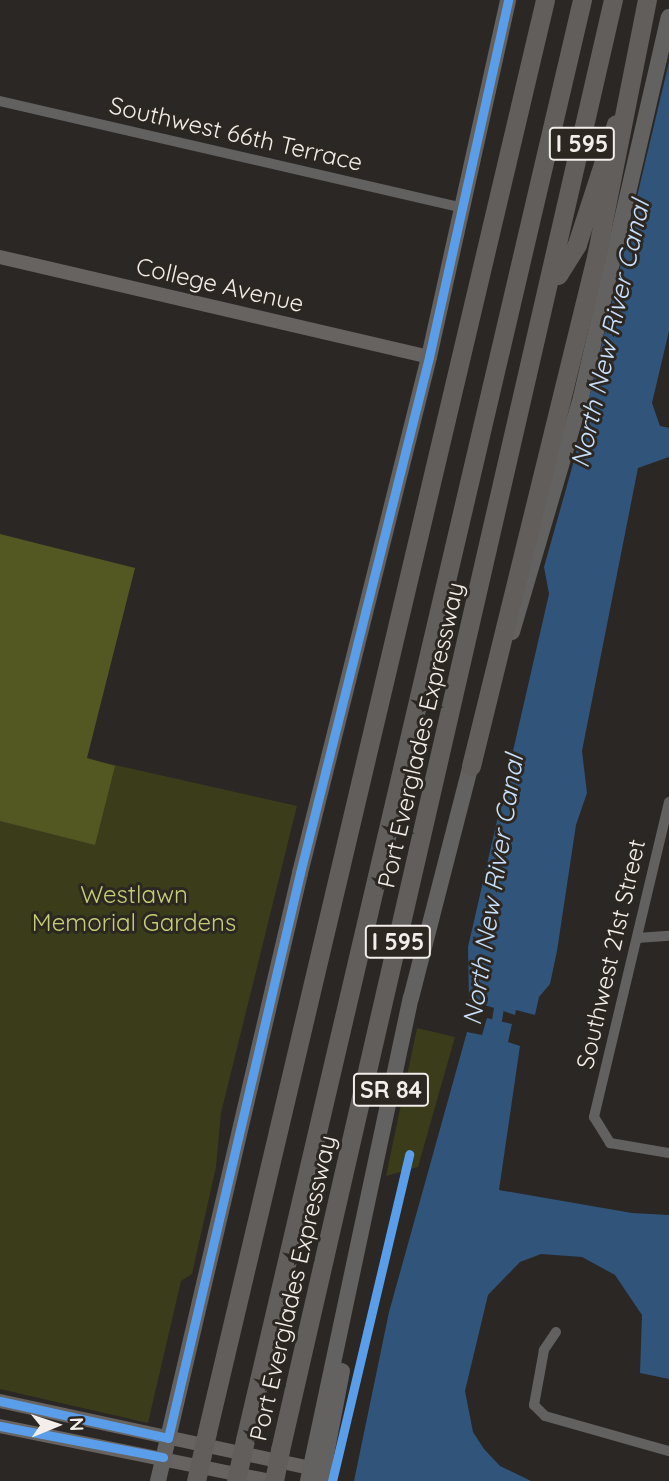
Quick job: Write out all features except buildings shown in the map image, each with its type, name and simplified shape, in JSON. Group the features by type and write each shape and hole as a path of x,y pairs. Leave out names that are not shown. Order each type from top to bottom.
{"highway":[{"name":"Port Everglades Expressway","path":"196,1481 545,0"},
{"path":"236,1481 582,0"},
{"name":"Port Everglades Expressway","path":"272,1481 550,288 613,0"},
{"path":"471,766 596,257 647,0"},
{"path":"550,288 577,244 656,0"}],"main road":[{"path":"158,1481 300,873 429,357 508,0"},
{"name":"SR 84","path":"309,1474 411,998 471,766 562,469 669,17"},
{"name":"College Avenue","path":"0,257 429,357"},
{"path":"321,1481 357,1289 371,1182"},
{"path":"0,1401 167,1438 309,1474"},
{"path":"0,1426 272,1481"}],"street":[{"name":"Southwest 66th Terrace","path":"0,101 463,208"},
{"name":"Southwest 21st Street","path":"669,802 594,1117 610,1143 669,1153"},
{"path":"637,938 669,936"},
{"path":"556,1332 544,1350 534,1405 545,1416 669,1451"}],"green space":[{"path":"0,534 135,568 87,758 115,766 95,845 0,821"},
{"name":"Westlawn Memorial Gardens","path":"0,739 297,806 221,1113 216,1167 192,1274 181,1281 148,1423 0,1389"},
{"path":"417,1028 455,1037 418,1167 386,1176"}],"water":[{"path":"669,62 669,331 652,403 660,426 669,428 669,457 638,468 582,751 587,793 576,825 550,984 539,997 535,1015 516,1010 515,1015 469,1000 468,947 549,594 544,567 575,457"},
{"path":"487,1018 512,1024 508,1042 520,1046 499,1190 632,1213 669,1215 669,1379 640,1373 642,1315 615,1275 582,1257 541,1254 520,1262 488,1295 465,1391 473,1432 484,1449 500,1466 531,1481 354,1481 389,1312 467,1032 482,1035"}],"waterway":[{"name":"North New River Canal","path":"495,1033 501,997"}],"cycle path":[{"path":"0,1401 168,1438 300,873 429,357 508,0"},
{"path":"332,1481 409,1154"},
{"path":"0,1426 163,1457"}]}
